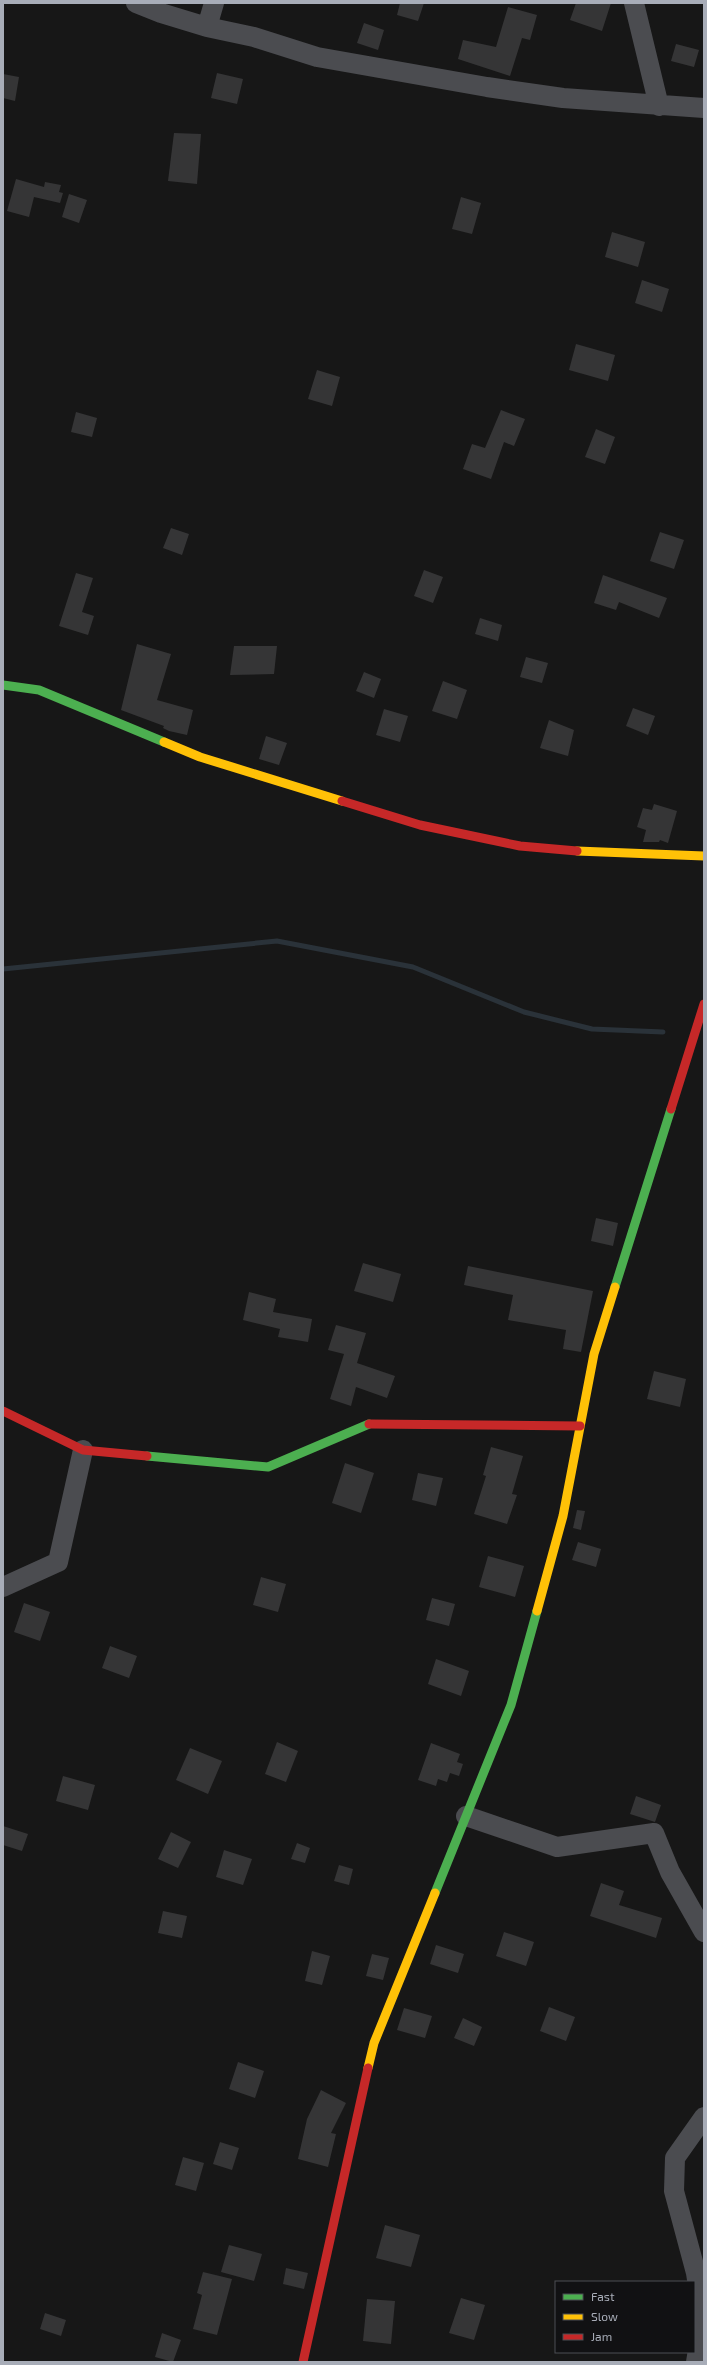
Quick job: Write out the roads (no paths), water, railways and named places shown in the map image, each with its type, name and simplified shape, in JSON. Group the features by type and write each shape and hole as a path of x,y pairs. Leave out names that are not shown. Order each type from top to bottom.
{"street":[{"path":"136,3 161,14 207,27 254,37 317,57 425,77 563,98 704,108"},
{"path":"207,27 214,3"},
{"path":"634,3 659,106"},
{"path":"3,685 39,690 200,757 420,825 520,846 616,854 704,856"},
{"path":"303,2362 374,2043 511,1705 563,1516 594,1354 704,1004"},
{"path":"3,1411 82,1450 268,1467 369,1424 580,1426"},
{"path":"3,1586 58,1562 82,1450"},
{"path":"466,1816 557,1847 654,1832 670,1872 704,1932"},
{"path":"696,2362 703,2319 696,2273 674,2191 675,2158 704,2117"}],"waterway":[{"path":"3,969 277,941 413,967 524,1012 592,1029 663,1032"}]}
